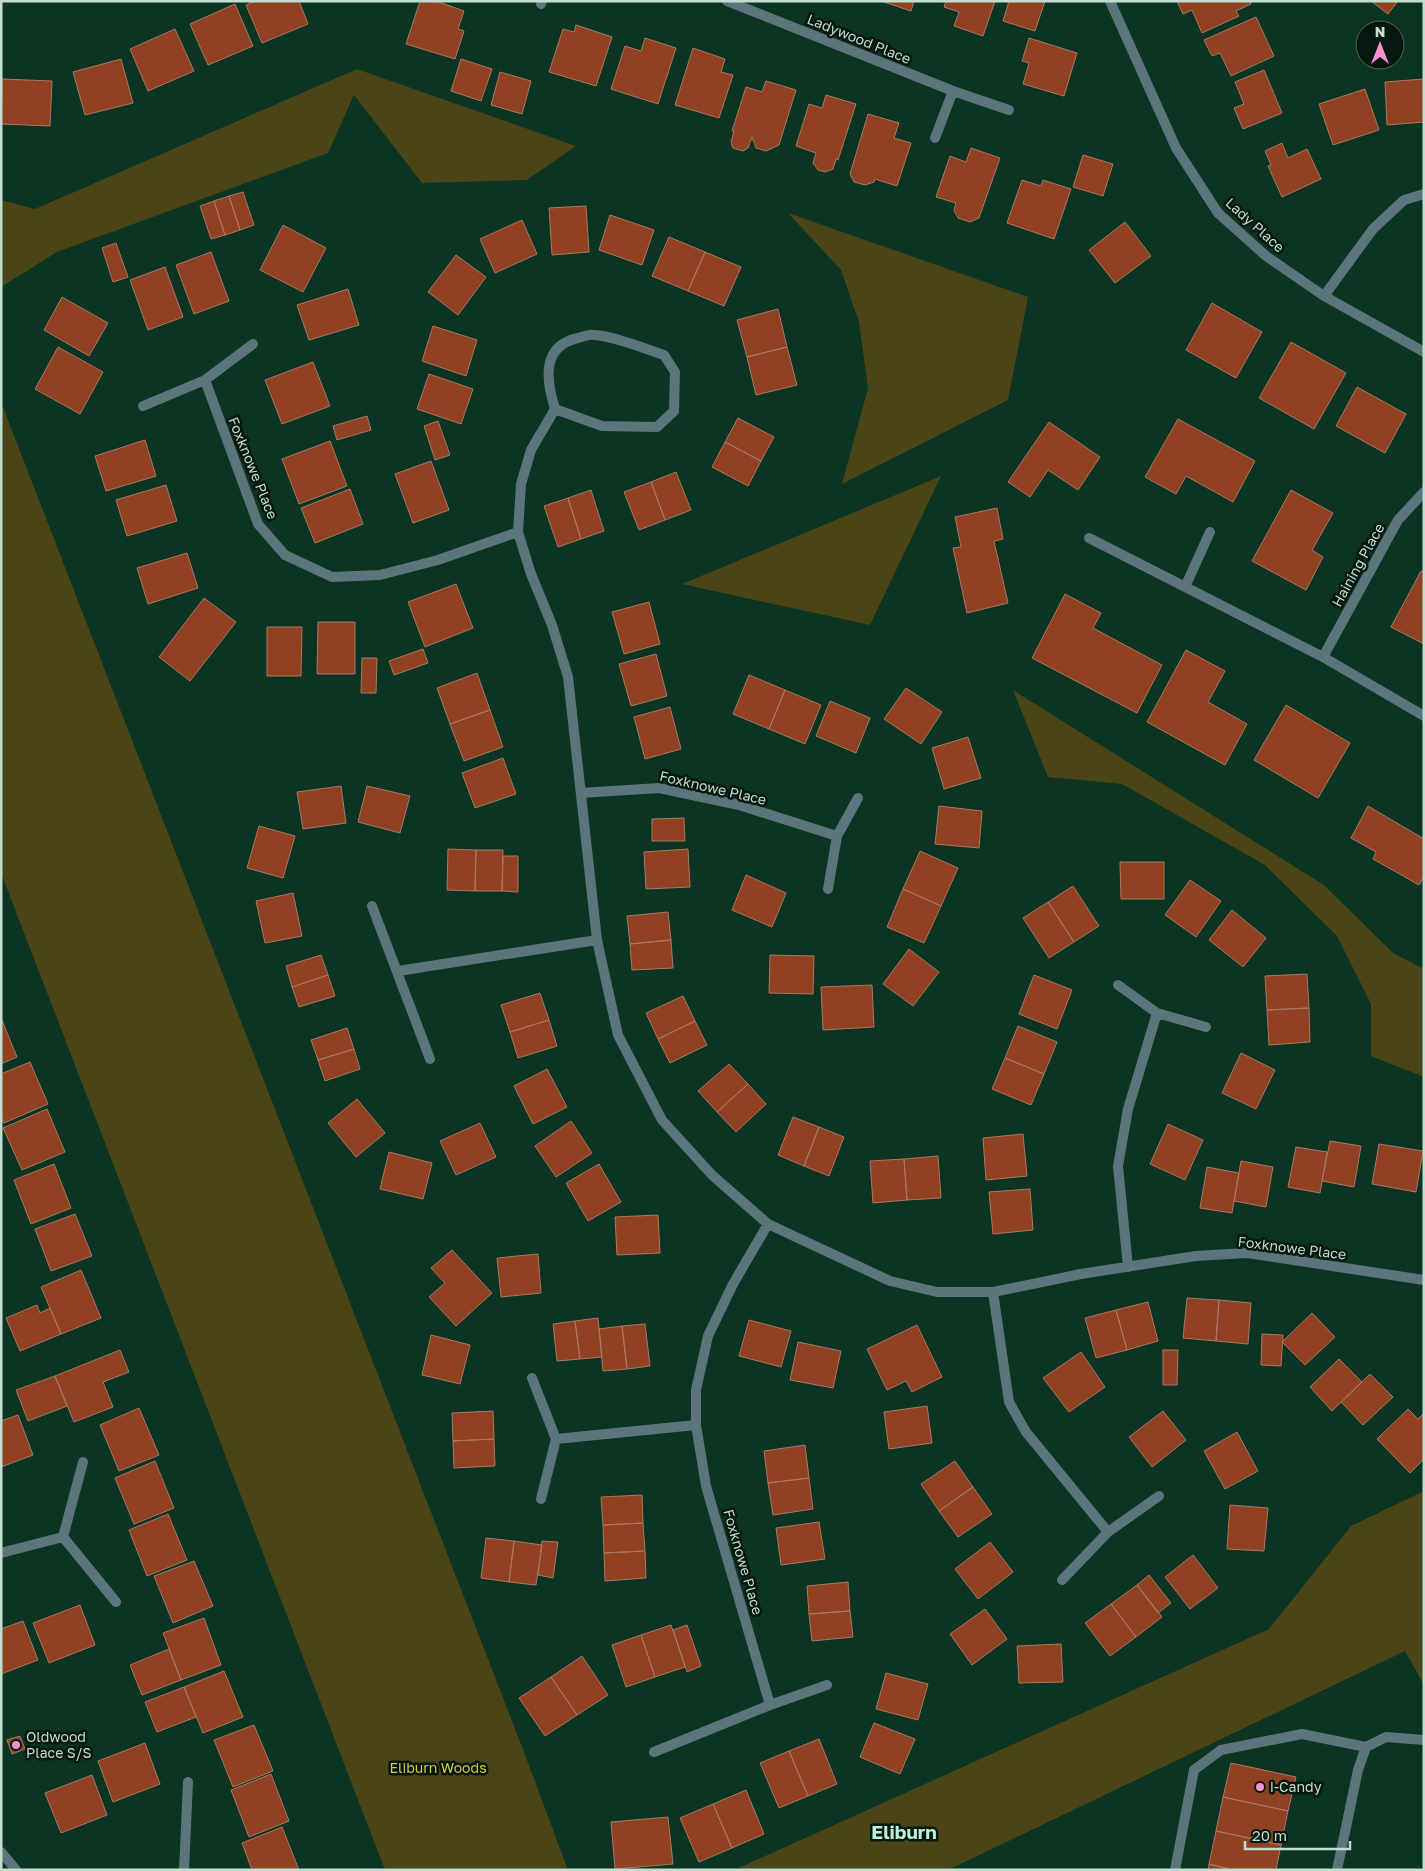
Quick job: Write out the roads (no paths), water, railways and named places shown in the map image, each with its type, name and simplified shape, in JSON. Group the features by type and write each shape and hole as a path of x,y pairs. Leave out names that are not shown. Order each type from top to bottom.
{"street":[{"name":"Ladywood Place","path":"727,1 953,91 1009,110"},
{"name":"Lady Place","path":"1110,1 1176,148 1218,213 1266,256 1324,296 1424,352"},
{"path":"935,138 953,91"},
{"path":"1324,296 1373,229 1404,200 1424,194"},
{"path":"593,334 628,343 664,355 675,372 674,412 657,427 602,426 555,409 548,389 549,364 555,349 568,340 593,334"},
{"path":"144,406 204,380 253,344"},
{"name":"Foxknowe Place","path":"204,380 258,524 285,556 332,577 380,576 438,560 518,532"},
{"name":"Foxknowe Place","path":"555,409 531,450 523,476 518,532 568,677 597,940 618,1034 662,1120 712,1175 768,1224 890,1281 937,1292 992,1292 1196,1256 1247,1253 1424,1280"},
{"name":"Haining Place","path":"1323,657 1398,520 1424,492"},
{"path":"1185,587 1210,532"},
{"path":"1089,538 1323,657 1424,716"},
{"name":"Foxknowe Place","path":"581,793 659,788 739,805 837,836"},
{"path":"828,889 837,836 858,798"},
{"path":"372,906 430,1059"},
{"path":"398,971 597,940"},
{"path":"1118,985 1157,1013 1206,1028"},
{"path":"1128,1267 1118,1166 1128,1109 1157,1013"},
{"name":"Foxknowe Place","path":"768,1224 733,1284 708,1336 696,1390 696,1425 706,1486 770,1705"},
{"path":"992,1292 1009,1402 1026,1432 1108,1532"},
{"path":"532,1378 556,1440 541,1499"},
{"path":"556,1440 696,1425"},
{"path":"62,1537 83,1462"},
{"path":"1062,1580 1108,1532 1159,1496"},
{"path":"1,1553 62,1537"},
{"path":"62,1537 116,1602"},
{"path":"654,1752 770,1705 827,1685"},
{"path":"1175,1870 1194,1770 1221,1750 1302,1734 1366,1747 1386,1737 1424,1740"},
{"path":"1338,1870 1358,1770 1366,1747"},
{"path":"184,1870 188,1782"},
{"path":"1,1852 16,1870"}],"place":[{"name":"Oldwood Place S/S","path":"16,1745"},
{"name":"i-Candy","path":"1260,1787"}],"district":[{"name":"Eliburn","path":"904,1832"}],"park label":[{"name":"Eliburn Woods","path":"438,1768"}]}
